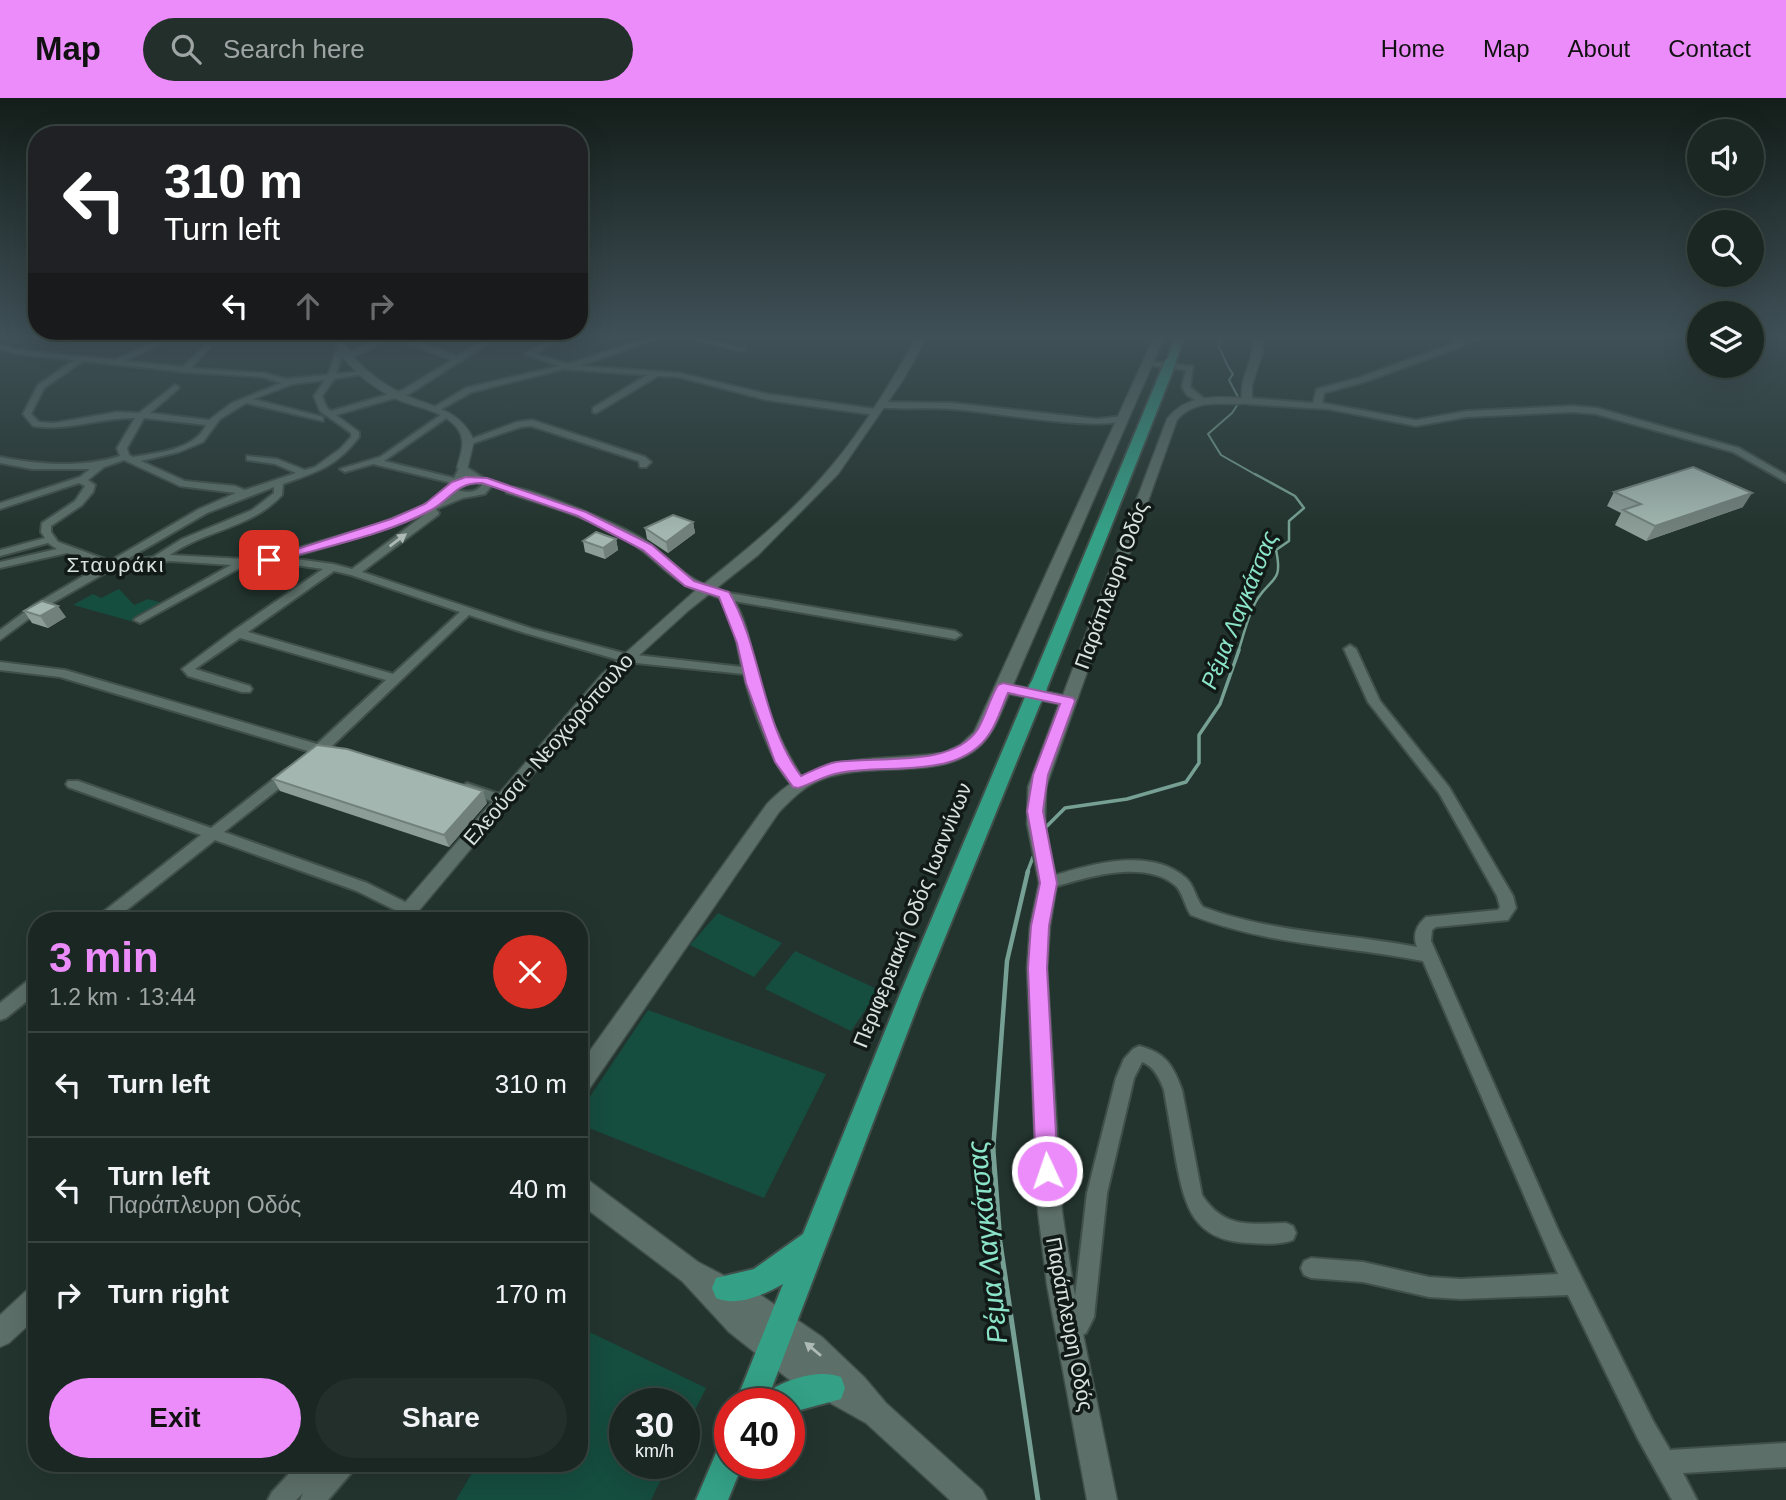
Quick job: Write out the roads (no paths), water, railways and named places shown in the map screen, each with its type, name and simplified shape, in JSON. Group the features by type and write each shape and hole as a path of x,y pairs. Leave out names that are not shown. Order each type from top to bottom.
{"highway":[{"name":"Περιφερειακή Οδός Ιωαννίνων","path":"756,1388 812,1243 1155,400"},
{"path":"726,1288 749,1286 769,1278 812,1243"},
{"path":"805,1391 830,1388"},
{"path":"712,1500 721,1479"}],"street":[{"path":"33,400 27,414 34,423 52,426 105,416 141,416 211,423 244,400"},
{"path":"159,400 141,416 121,448 128,458 183,484 216,486 244,493"},
{"path":"0,636 38,607 203,511 244,493 307,474 338,455 356,435 351,428 327,416 247,400"},
{"path":"319,400 327,416"},
{"path":"304,426 379,400"},
{"path":"411,400 440,412 463,430 468,442 456,490"},
{"path":"345,469 375,462 457,400"},
{"path":"596,410 612,400"},
{"path":"798,400 877,409 952,406 1097,422 1122,419"},
{"name":"Ελεούσα - Νεοχωρόπουλο","path":"407,912 595,690 626,658 753,552 827,478 846,456 882,400"},
{"path":"588,1072 773,808 798,783 835,768 926,761 956,754 970,747 984,731 1130,400"},
{"path":"1317,400 1317,405"},
{"name":"Παράπλευρη Οδός","path":"1101,1499 1085,1402 1068,1331 1050,1210 1037,968 1040,926 1048,883 1036,824 1036,798 1040,775 1172,419 1182,408 1203,401 1248,401"},
{"path":"1248,401 1317,405 1416,423 1467,414 1572,409 1597,411 1732,449 1786,480"},
{"path":"0,460 32,466 99,466 198,441 209,432 211,423"},
{"path":"468,442 516,425 532,423 645,460 643,465"},
{"path":"250,458 277,462 307,474"},
{"path":"375,462 451,480 456,490"},
{"path":"0,506 80,480 99,466"},
{"path":"463,468 482,484"},
{"path":"49,540 46,525 74,506 89,491 90,485 80,480"},
{"path":"156,560 193,539 267,506 279,494 278,483"},
{"path":"456,490 482,484"},
{"path":"269,560 378,528 429,506 456,490 482,484 568,509 622,532 665,560 689,584 725,596 955,635"},
{"path":"354,573 434,513 429,506"},
{"path":"0,553 49,540 109,566 130,566 156,560 298,561 354,573 567,643 626,658 749,671"},
{"path":"0,565 69,549"},
{"path":"141,620 243,562"},
{"path":"246,689 192,673 188,669 333,567"},
{"path":"725,596 744,643 749,671 783,762 798,783"},
{"path":"114,912 310,758 467,611"},
{"path":"237,633 397,678"},
{"path":"1350,649 1374,702 1444,790 1507,901 1507,911 1499,917 1440,919 1429,922 1423,932 1428,955 1573,1284 1685,1500"},
{"path":"0,666 61,673 310,758 343,753"},
{"path":"1003,688 1068,701"},
{"path":"74,784 362,887 400,912"},
{"path":"459,786 503,800"},
{"path":"1048,883 1098,869 1125,867 1154,870 1182,883 1197,911 1247,929 1389,947 1428,955"},
{"path":"0,1013 28,990"},
{"path":"1068,1331 1078,1325 1083,1317 1097,1192 1125,1078 1130,1064 1139,1054 1152,1057 1170,1081 1193,1198 1199,1211 1209,1222 1230,1232 1286,1233"},
{"path":"588,1195 689,1271 722,1309 835,1368 876,1413 972,1500"},
{"path":"1311,1268 1363,1272 1429,1287 1461,1289 1573,1284"},
{"path":"689,1271 726,1288 830,1388 876,1413"},
{"path":"0,1334 28,1307"},
{"path":"1665,1462 1786,1455"},
{"path":"280,1500 306,1472"},
{"path":"312,1500 337,1472"}],"waterway":[{"name":"Ρέμα Λαγκάτσας","path":"1238,404 1232,413 1208,434 1221,455 1258,476"},
{"name":"Ρέμα Λαγκάτσας","path":"1238,652 1255,604 1277,574 1276,550 1289,541 1289,521 1304,508 1295,496 1255,474"},
{"name":"Ρέμα Λαγκάτσας","path":"1046,827 1065,808 1127,799 1186,782 1199,763 1199,735 1220,704 1239,650"},
{"name":"Ρέμα Λαγκάτσας","path":"1027,873 1033,857"},
{"name":"Ρέμα Λαγκάτσας","path":"993,1150 1007,961 1028,871"},
{"name":"Ρέμα Λαγκάτσας","path":"993,1150 1000,1242 1038,1500"}],"district":[{"name":"Σταυράκι","path":"116,564"}]}
